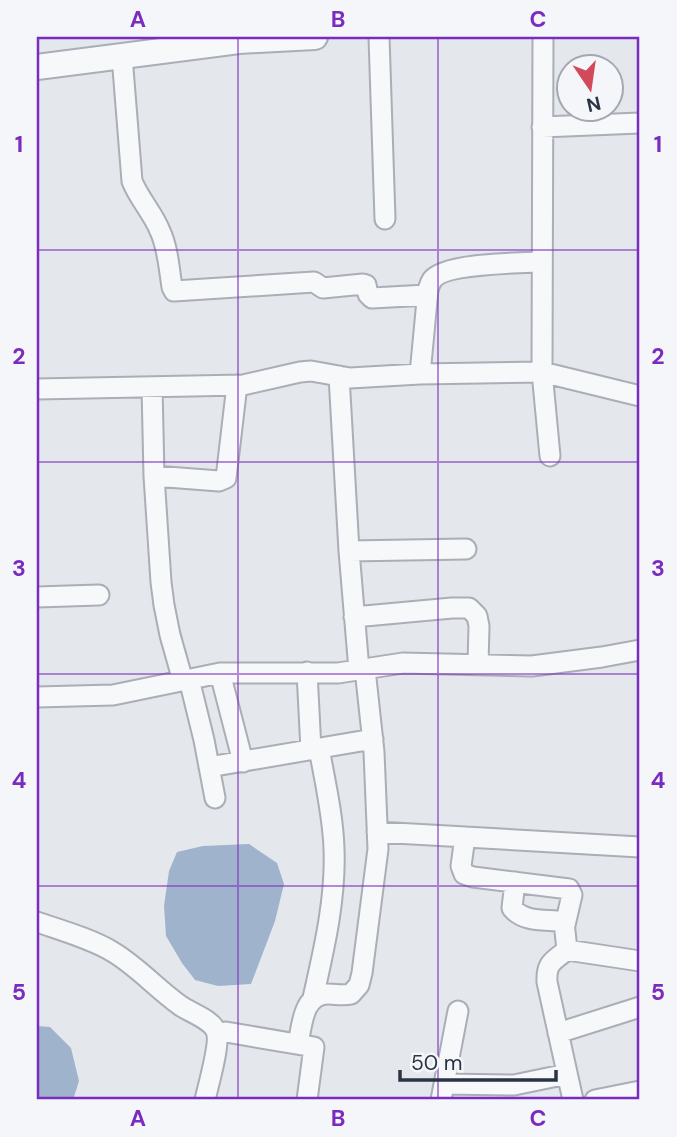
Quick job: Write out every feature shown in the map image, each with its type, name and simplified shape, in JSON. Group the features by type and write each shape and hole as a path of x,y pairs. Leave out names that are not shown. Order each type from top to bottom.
{"street":[{"path":"37,67 219,40 315,37"},
{"path":"379,37 385,219"},
{"path":"542,37 541,372 550,456"},
{"path":"122,56 132,181 162,233 174,291 314,282 323,288 365,284 372,298 428,295"},
{"path":"542,127 640,123"},
{"path":"420,374 432,279 460,267 542,262"},
{"path":"37,389 237,385 311,371 350,378 541,372 640,396"},
{"path":"313,998 325,994 351,994 359,985 377,868 373,739 354,617 339,376"},
{"path":"154,476 219,481 226,478 237,385"},
{"path":"152,387 154,476 164,605 209,767 215,798"},
{"path":"349,551 466,549"},
{"path":"37,597 99,595"},
{"path":"354,617 470,608 477,616 479,626 478,664"},
{"path":"37,697 113,695 220,673 338,673 403,663 532,666 640,650"},
{"path":"220,673 243,762"},
{"path":"298,1044 306,1007 313,998 328,925 334,873 332,823 315,749 307,673"},
{"path":"209,767 373,739"},
{"path":"377,832 640,847"},
{"path":"465,837 461,866 464,874 569,889 572,895 565,925 567,950"},
{"path":"515,881 512,908 517,914 561,921 565,925"},
{"path":"37,922 110,950 132,964 182,1007 210,1023 217,1034 217,1044 205,1100"},
{"path":"573,1100 547,982 551,962 567,950 640,961"},
{"path":"558,1033 640,1007"},
{"path":"458,1011 442,1092 514,1085 567,1074"},
{"path":"217,1034 226,1032 312,1046 315,1049 307,1100"},
{"path":"595,1100 640,1091"}],"water":[{"path":"249,844 277,863 284,884 275,921 251,984 218,986 195,980 166,936 164,906 169,871 177,852 203,846"},
{"path":"37,1026 50,1027 71,1048 79,1081 73,1100 37,1100"}]}
